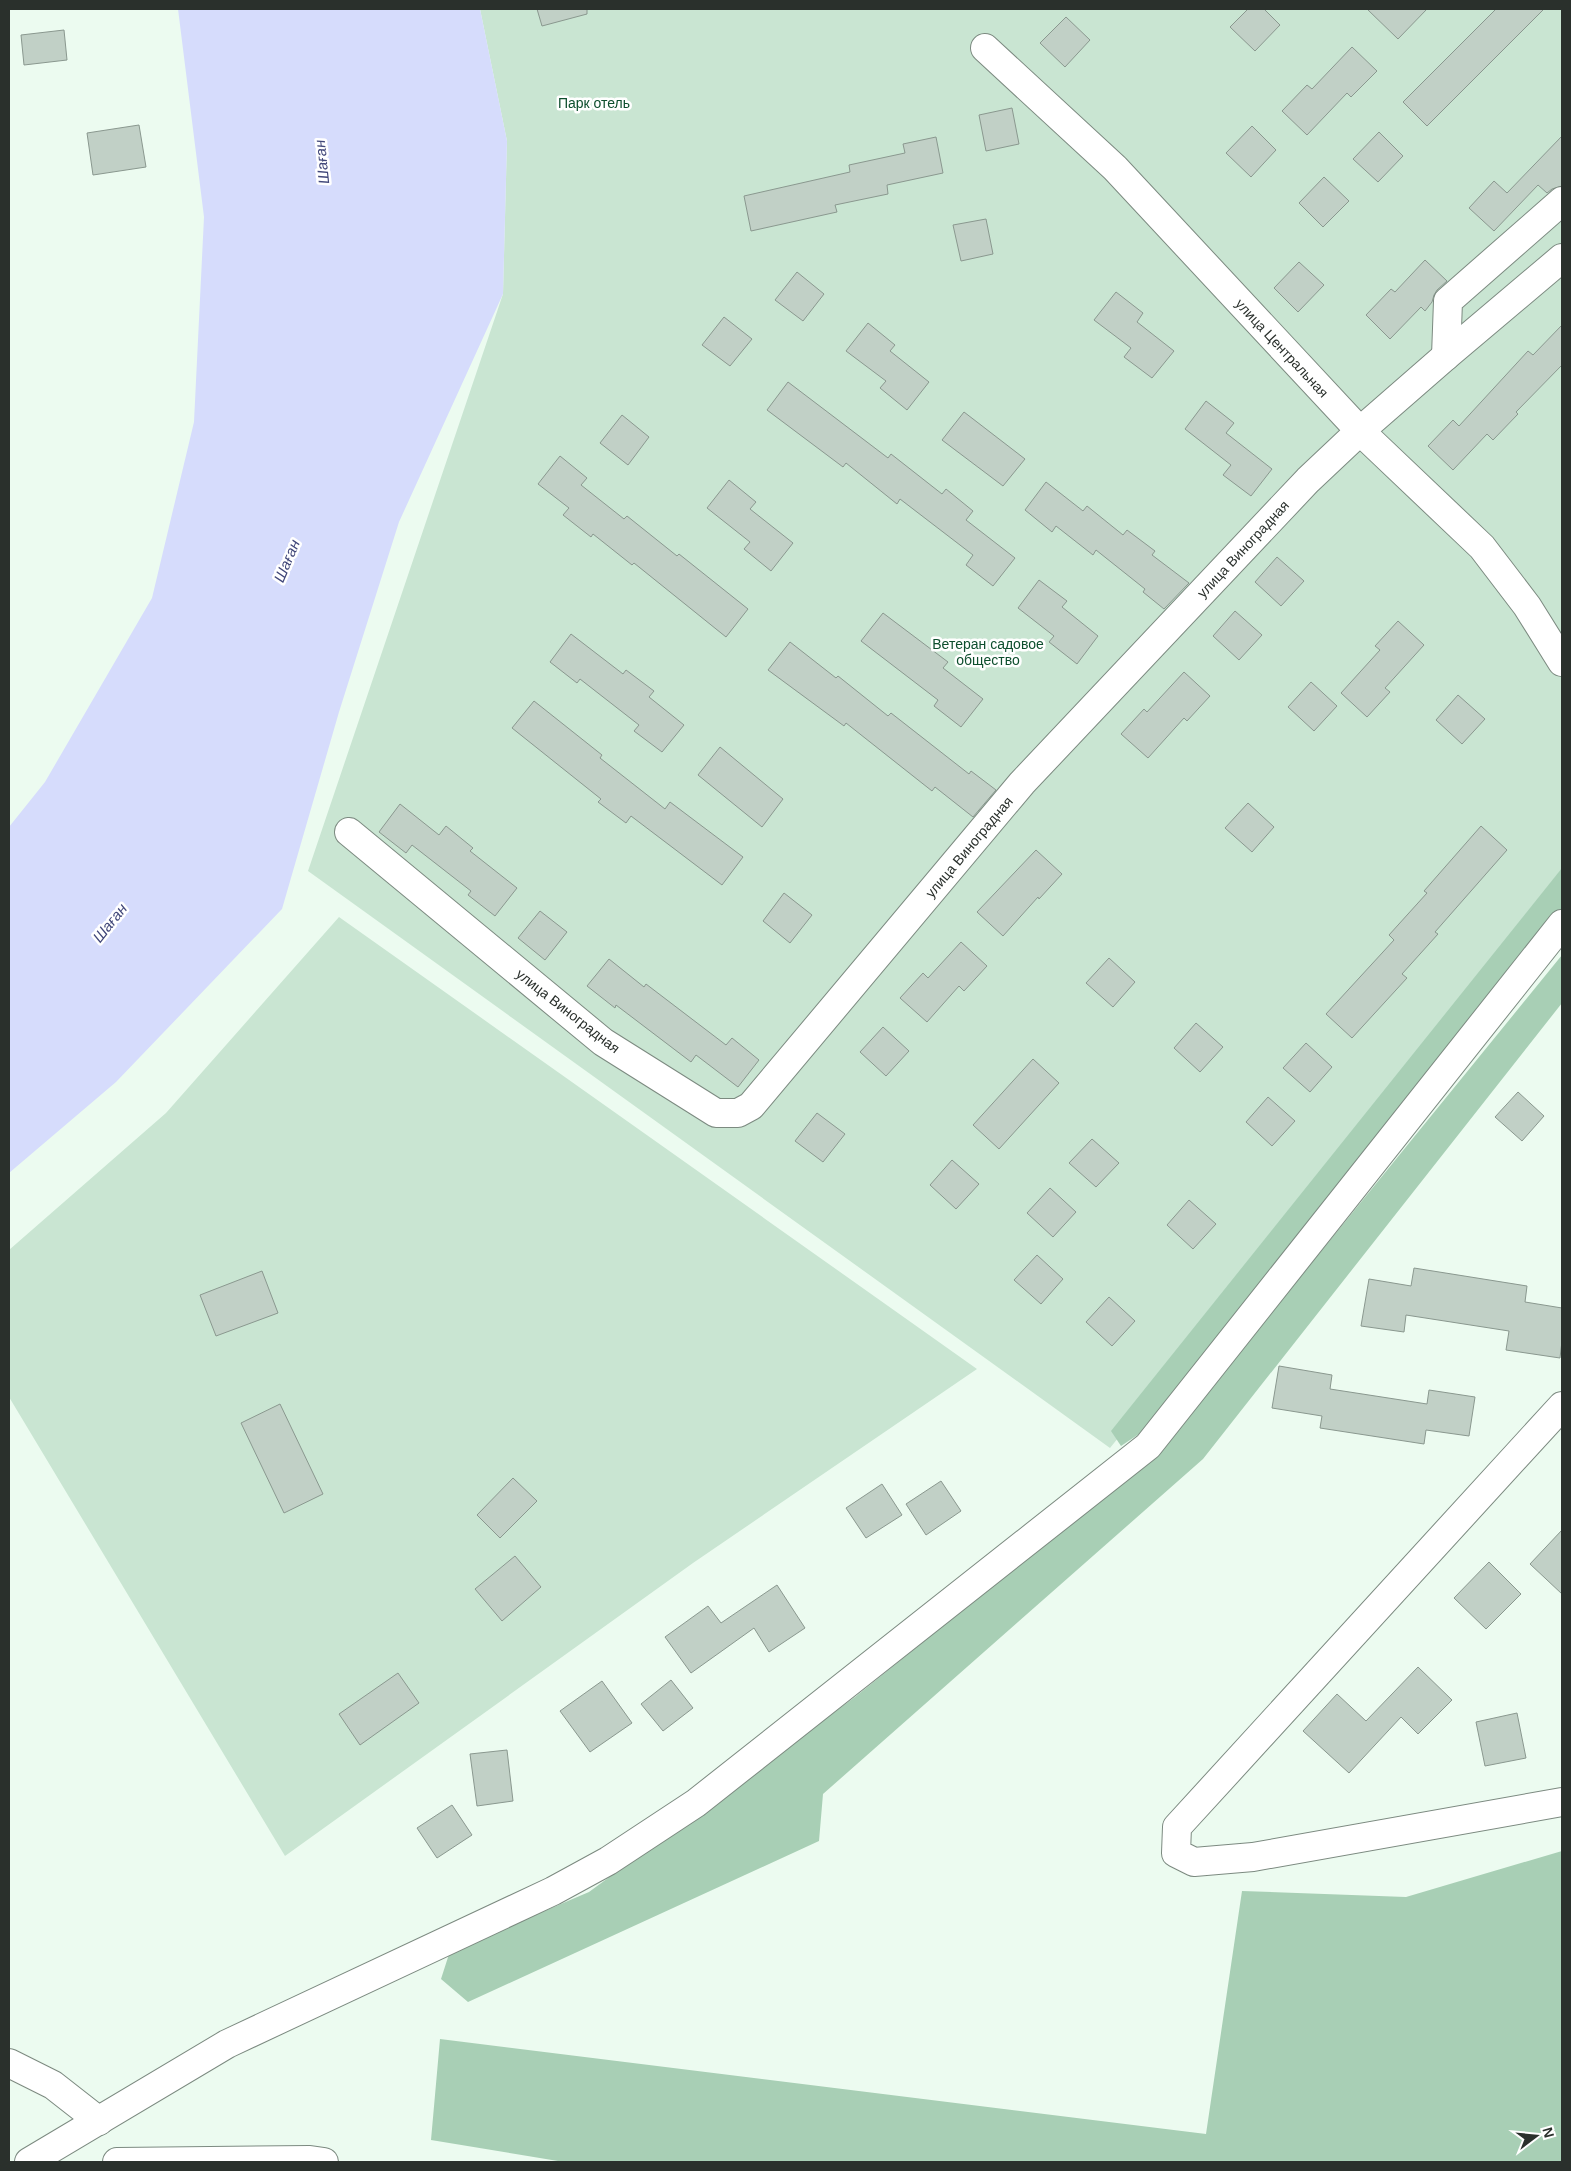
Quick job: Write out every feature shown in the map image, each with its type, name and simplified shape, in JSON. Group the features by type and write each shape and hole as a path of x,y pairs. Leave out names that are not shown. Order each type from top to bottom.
{"street":[{"name":"улица Центральная","path":"985,48 1115,168 1360,431 1482,547 1527,606 1562,662"},
{"path":"1446,356 1448,301 1562,200"},
{"name":"улица Виноградная","path":"350,832 602,1042 716,1114 738,1113 751,1106 1022,783 1308,480 1360,431 1562,258"},
{"path":"29,2162 227,2044 553,1891 608,1861 696,1803 1148,1446 1562,924"},
{"path":"1562,1406 1177,1827 1176,1853 1194,1862 1253,1857 1562,1802"},
{"path":"9,2063 53,2085 99,2121"},
{"path":"117,2162 310,2160 324,2162"}],"green space":[{"name":"Ветеран садовое общество","path":"480,9 1562,9 1562,889 1110,1448 308,871 503,294 507,141"},
{"path":"1562,868 1562,909 1142,1432 1121,1446 1111,1431"},
{"path":"339,917 977,1369 693,1563 285,1856 9,1397 9,1250 166,1113"},
{"path":"1562,955 1562,1003 1203,1459 823,1794 819,1841 468,2002 441,1979 450,1951 589,1892 855,1697 1157,1453"},
{"path":"1562,1851 1562,2162 564,2162 431,2140 440,2039 1206,2134 1242,1891 1406,1897"}],"water":[{"name":"Шаған","path":"178,9 480,9 507,141 503,294 399,522 339,712 282,909 116,1082 9,1173 9,827 45,782 152,598 194,422 204,217"}],"building":[{"path":"537,9 587,9 587,14 542,26"},
{"path":"1248,9 1264,9 1280,25 1255,51 1230,27"},
{"path":"1367,9 1427,9 1398,39"},
{"path":"1496,9 1544,9 1427,126 1403,102"},
{"path":"1066,17 1090,40 1065,67 1040,43"},
{"path":"64,30 67,60 24,65 21,35"},
{"path":"1352,47 1377,71 1351,97 1347,93 1307,135 1282,111 1307,85 1312,89"},
{"path":"1012,108 1019,144 986,151 979,115"},
{"path":"139,125 146,167 93,175 87,133"},
{"path":"1252,126 1276,150 1251,177 1226,153"},
{"path":"1379,132 1403,156 1378,182 1353,159"},
{"path":"1562,136 1562,186 1552,189 1547,193 1538,185 1494,231 1469,208 1494,181 1507,193"},
{"path":"936,137 943,173 887,185 888,194 835,205 837,212 751,231 744,196 850,172 849,165 905,153 903,144"},
{"path":"1324,177 1349,201 1323,227 1299,203"},
{"path":"986,219 993,254 961,261 953,225"},
{"path":"1425,260 1447,281 1437,290 1432,302 1425,311 1421,307 1390,339 1366,315 1391,289 1395,292"},
{"path":"1299,262 1324,285 1298,312 1274,288"},
{"path":"797,272 824,294 803,321 775,300"},
{"path":"1116,292 1143,313 1137,322 1174,351 1152,378 1124,357 1131,348 1094,320"},
{"path":"724,317 752,339 730,366 702,345"},
{"path":"868,323 895,345 890,351 929,382 907,410 880,388 886,381 846,351"},
{"path":"1562,325 1562,365 1516,412 1518,414 1493,440 1487,434 1453,470 1428,446 1453,420 1459,426 1528,351 1533,355"},
{"path":"788,382 888,458 891,454 942,494 946,489 973,511 966,520 1015,558 993,586 966,565 973,555 900,499 897,504 846,463 843,467 767,410"},
{"path":"1206,401 1234,423 1226,433 1272,469 1251,496 1223,475 1231,465 1185,429"},
{"path":"964,412 1025,459 1003,486 942,440"},
{"path":"622,415 649,437 628,465 600,443"},
{"path":"560,456 587,478 581,485 624,519 627,516 677,556 679,554 748,609 726,637 634,563 632,565 593,534 591,537 563,515 569,508 538,484"},
{"path":"729,480 756,502 750,509 793,543 771,571 744,549 750,542 707,508"},
{"path":"1046,482 1083,511 1087,506 1123,535 1127,530 1155,551 1152,555 1189,583 1164,609 1143,592 1145,589 1096,550 1093,555 1056,526 1052,532 1025,510"},
{"path":"1277,557 1304,581 1281,606 1255,582"},
{"path":"1039,580 1067,601 1062,607 1098,636 1077,664 1049,642 1054,636 1018,608"},
{"path":"1235,611 1262,635 1239,660 1213,636"},
{"path":"883,613 948,662 943,668 983,699 961,727 934,706 938,700 861,641"},
{"path":"1398,621 1424,645 1385,688 1390,692 1367,717 1341,693 1380,650 1375,646"},
{"path":"571,634 623,674 626,670 654,691 649,697 684,725 662,752 634,731 639,725 580,679 577,683 550,662"},
{"path":"790,642 836,678 838,676 888,716 891,713 969,774 971,771 996,790 973,817 935,787 932,791 846,723 844,726 768,670"},
{"path":"1184,672 1210,696 1187,721 1184,718 1148,758 1121,734 1144,709 1147,712"},
{"path":"1311,682 1337,706 1314,731 1288,707"},
{"path":"1458,695 1485,719 1462,744 1436,720"},
{"path":"534,701 602,755 600,758 665,809 670,802 743,857 722,885 631,816 626,823 598,802 601,799 512,728"},
{"path":"720,747 783,799 762,827 698,775"},
{"path":"1248,803 1274,827 1252,852 1225,828"},
{"path":"400,804 439,835 446,826 473,848 470,851 517,888 495,916 468,895 471,891 412,845 406,853 379,832"},
{"path":"1481,826 1507,850 1435,932 1438,934 1402,974 1407,978 1352,1038 1326,1014 1394,940 1389,935 1427,893 1424,891"},
{"path":"1036,850 1062,874 1039,899 1038,897 1003,936 977,912"},
{"path":"784,893 812,915 790,943 763,921"},
{"path":"540,911 567,932 545,960 518,938"},
{"path":"961,942 987,966 964,991 959,986 927,1022 900,998 923,973 928,978"},
{"path":"1109,958 1135,982 1113,1007 1086,983"},
{"path":"609,959 644,987 646,984 726,1045 732,1038 759,1060 738,1087 696,1055 691,1062 616,1005 615,1008 587,986"},
{"path":"1196,1023 1223,1047 1200,1072 1174,1048"},
{"path":"883,1027 909,1051 886,1076 860,1052"},
{"path":"1306,1043 1332,1067 1310,1092 1283,1068"},
{"path":"1033,1059 1059,1083 999,1149 973,1125"},
{"path":"1518,1092 1544,1116 1522,1141 1495,1117"},
{"path":"1268,1097 1295,1121 1272,1146 1246,1122"},
{"path":"817,1113 845,1134 823,1162 795,1141"},
{"path":"1092,1139 1119,1163 1096,1187 1069,1163"},
{"path":"952,1160 979,1184 956,1209 930,1185"},
{"path":"1050,1188 1076,1212 1053,1237 1027,1213"},
{"path":"1189,1200 1216,1224 1193,1249 1167,1225"},
{"path":"1037,1255 1063,1279 1041,1304 1014,1280"},
{"path":"1414,1268 1527,1286 1525,1302 1562,1308 1560,1358 1506,1350 1509,1331 1406,1315 1404,1332 1361,1326 1369,1279 1411,1286"},
{"path":"262,1271 278,1313 216,1336 200,1295"},
{"path":"1109,1297 1135,1321 1112,1346 1086,1322"},
{"path":"1279,1366 1332,1375 1330,1389 1427,1404 1429,1390 1475,1397 1469,1436 1426,1430 1424,1444 1320,1428 1322,1416 1272,1408"},
{"path":"280,1404 323,1494 284,1513 241,1423"},
{"path":"513,1478 537,1501 500,1538 477,1515"},
{"path":"941,1481 961,1511 926,1535 906,1504"},
{"path":"882,1484 902,1515 866,1538 846,1508"},
{"path":"1562,1530 1562,1594 1530,1564"},
{"path":"515,1556 541,1587 502,1621 475,1589"},
{"path":"1489,1562 1521,1594 1486,1629 1454,1598"},
{"path":"777,1585 805,1628 769,1652 754,1628 691,1673 665,1637 708,1606 721,1623"},
{"path":"1418,1667 1452,1700 1418,1734 1401,1717 1349,1773 1303,1731 1337,1694 1366,1721"},
{"path":"398,1673 419,1703 360,1745 339,1714"},
{"path":"671,1680 693,1708 663,1731 641,1704"},
{"path":"602,1681 632,1723 590,1752 560,1711"},
{"path":"1517,1713 1526,1758 1485,1766 1476,1722"},
{"path":"507,1750 513,1801 477,1806 470,1754"},
{"path":"452,1805 472,1835 437,1858 417,1828"}],"park label":[{"name":"Парк отель","path":"594,103"}]}
